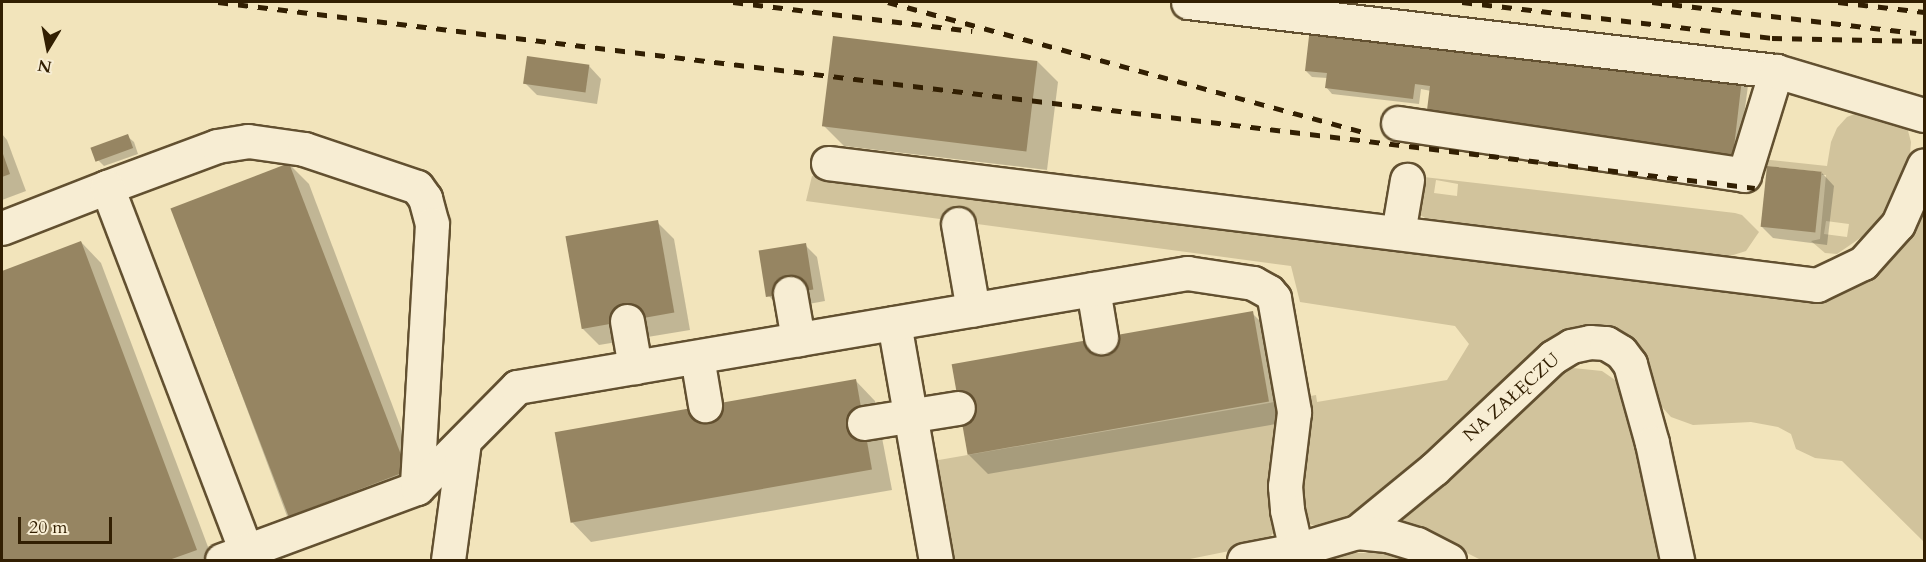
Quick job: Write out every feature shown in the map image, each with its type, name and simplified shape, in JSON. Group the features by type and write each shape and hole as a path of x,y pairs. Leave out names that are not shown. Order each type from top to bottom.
{"street":[{"path":"1188,2 1776,71 1924,115"},
{"path":"1398,123 1744,175 1776,71"},
{"path":"2,228 217,146 248,141 304,148 417,187 426,198 432,224 417,488"},
{"path":"828,163 1817,285 1863,263 1898,224 1924,165"},
{"path":"1398,233 1407,180"},
{"path":"107,188 234,556 417,488 517,387 1186,273 1252,283 1269,292 1274,298 1294,412 1286,498 1296,550"},
{"path":"957,224 973,310"},
{"path":"1093,289 1101,337"},
{"path":"790,293 798,339"},
{"path":"627,321 635,367"},
{"path":"894,323 936,561"},
{"name":"NA ZAŁĘCZU","path":"1357,532 1434,470 1553,357 1571,346 1590,342 1606,343 1621,351 1630,364 1652,443 1677,561"},
{"path":"697,357 705,405"},
{"path":"864,423 958,408"},
{"path":"448,561 464,441"},
{"name":"NA ZAŁĘCZU","path":"1244,561 1296,550 1357,532 1387,535 1417,544 1449,561"}],"shaded area":[{"path":"1867,109 1907,127 1911,142 1910,154 1882,214 1869,232 1837,254 1825,253 1811,241 1820,239 1826,175 1822,175 1822,172 1767,166 1766,171 1731,167 1733,156 1827,166 1831,142 1837,128 1847,117","holes":["1826,221 1849,224 1847,237 1824,234"]},
{"path":"812,176 1818,299 1924,194 1924,542 1842,461 1815,458 1796,449 1791,434 1778,427 1751,422 1693,425 1671,417 1661,406 1613,330 1597,326 1576,326 1564,332 1416,466 1364,507 1334,522 1321,526 1312,525 1305,521 1300,513 1305,397 1316,395 1317,402 1447,380 1469,344 1455,326 1300,302 1291,266 806,201"},
{"path":"1415,176 1735,213 1742,215 1759,232 1746,251 1727,257 1432,222 1420,215 1413,204","holes":["1436,180 1458,184 1457,196 1434,193"]},
{"path":"1573,368 1602,371 1618,382 1627,395 1665,560 1481,560 1439,539 1390,523 1430,494 1556,374"},
{"path":"1280,401 1275,530 1269,539 1254,546 1185,560 948,560 933,461"},
{"path":"1349,553 1380,553 1415,560 1299,560"}],"building":[{"path":"1311,19 1743,70 1733,156 1426,118 1430,86 1415,84 1413,99 1325,88 1327,73 1305,71"},
{"path":"833,36 1037,61 1026,151 822,126"},
{"path":"527,56 589,65 585,92 523,84"},
{"path":"128,134 133,148 96,162 90,148"},
{"path":"2,151 10,174 2,177"},
{"path":"289,163 407,471 289,517 170,209"},
{"path":"1767,166 1822,172 1815,232 1761,227"},
{"path":"658,220 674,313 582,329 565,236"},
{"path":"81,241 197,550 169,560 2,560 2,271"},
{"path":"806,243 813,289 766,297 759,251"},
{"path":"1253,311 1269,402 968,455 952,364"},
{"path":"856,379 872,470 571,523 555,432"}],"railway":[{"path":"218,2 1755,188"},
{"path":"733,2 972,31"},
{"path":"888,2 1368,133"},
{"path":"1462,2 1772,38 1924,41"},
{"path":"1652,2 1916,33"},
{"path":"1838,2 1924,12"}]}
